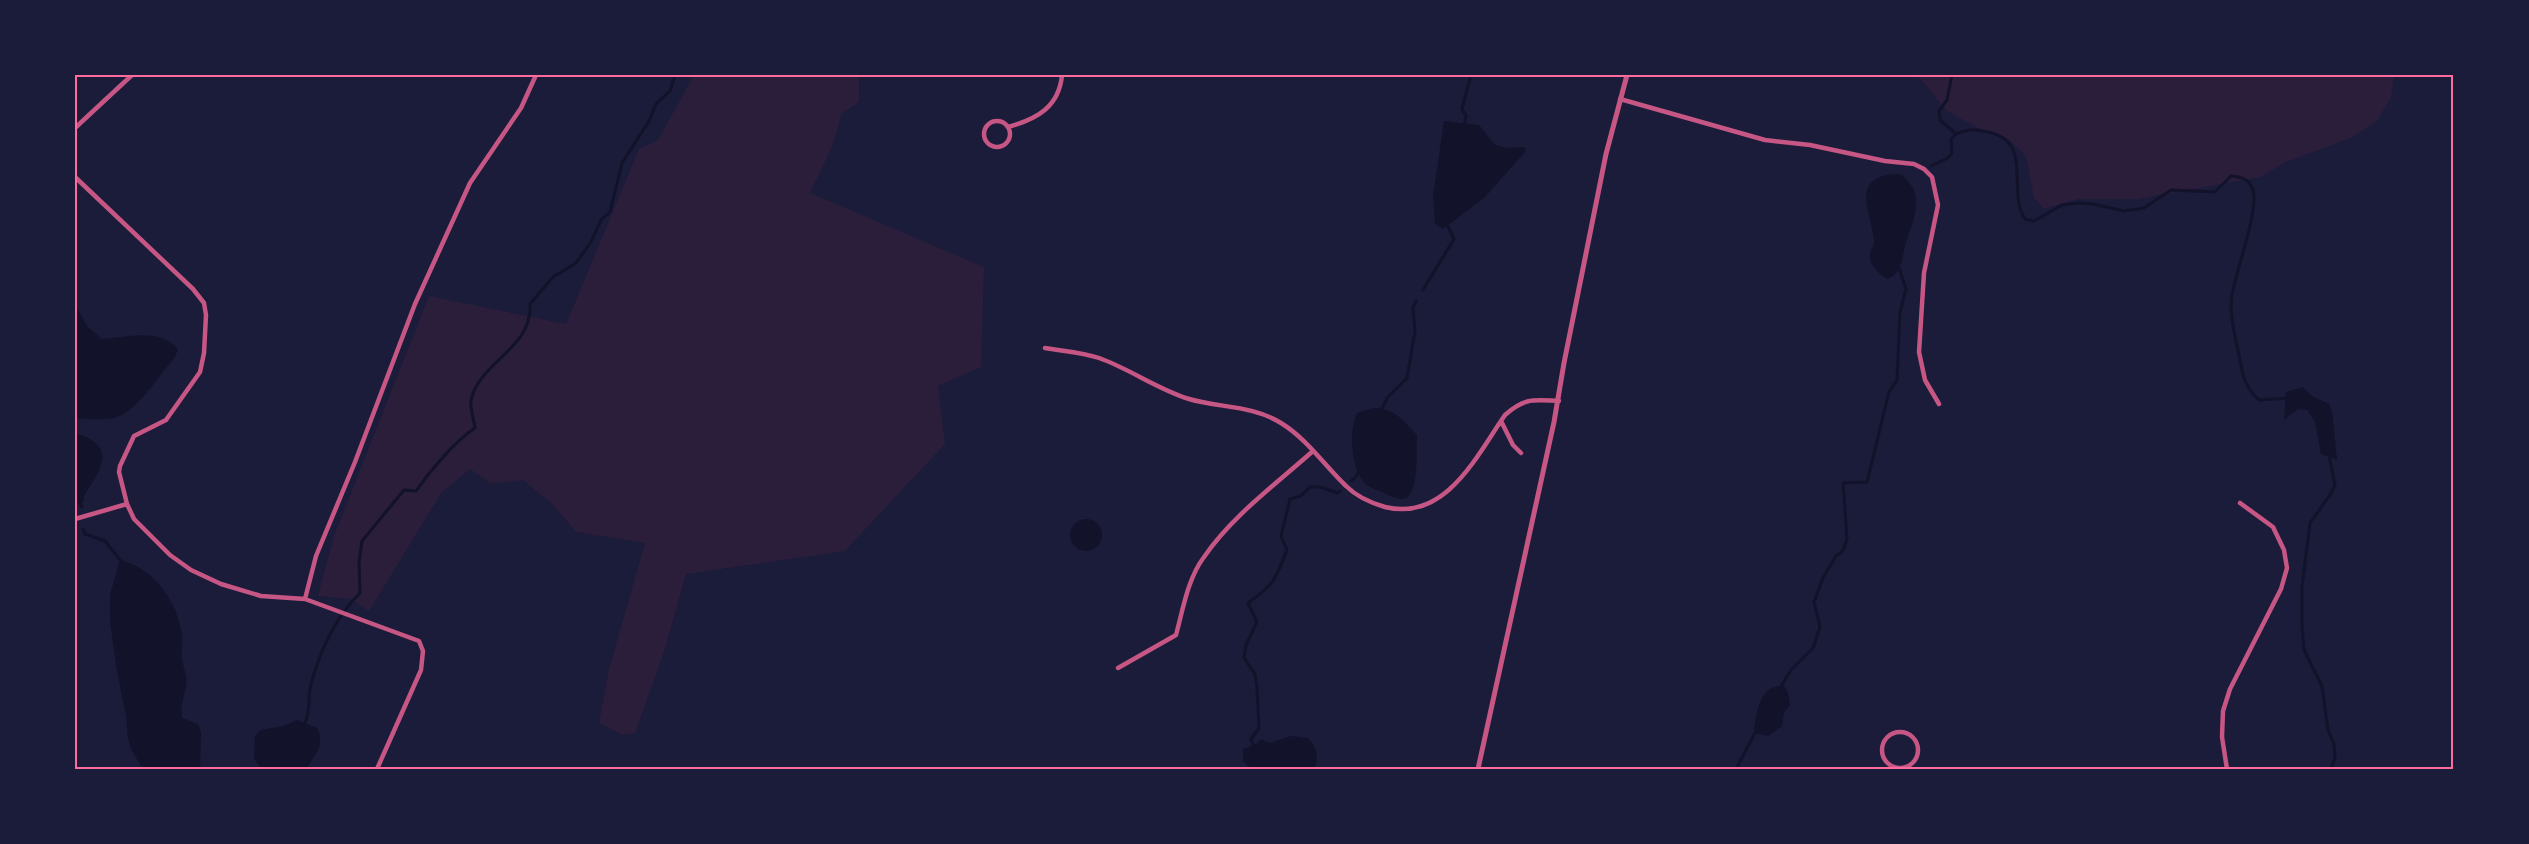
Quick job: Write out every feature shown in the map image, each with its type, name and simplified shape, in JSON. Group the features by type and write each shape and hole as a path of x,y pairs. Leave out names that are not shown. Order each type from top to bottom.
{"street":[{"path":"75,128 132,75"},
{"path":"305,599 316,556 355,462 415,304 466,190 485,157 521,108 536,75"},
{"path":"1008,127 1010,135 1003,146 994,147 987,142 985,130 990,123 998,121 1008,127 1029,121 1049,108 1061,86 1062,75"},
{"path":"1478,769 1558,401 1597,197 1627,75"},
{"path":"1620,99 1765,140 1810,145 1885,161 1914,164 1924,169 1932,177 1938,205 1924,273 1919,352 1925,380 1939,404"},
{"path":"75,177 193,289 206,309 206,328 200,372 166,420 134,436 120,466 119,472 127,504 134,519 148,535 191,570 221,585 271,598 305,599 419,641 423,651 421,670 377,769"},
{"path":"1045,348 1097,357 1164,391 1193,400 1236,406 1262,413 1298,435 1358,496 1388,507 1415,508 1440,499 1453,487 1516,405 1527,400 1558,401"},
{"path":"1501,422 1513,445 1521,453"},
{"path":"1118,668 1176,635 1186,598 1203,558 1235,520 1313,451"},
{"path":"2227,769 2222,737 2223,711 2230,689 2282,590 2287,568 2284,550 2272,527 2240,503"},
{"path":"75,519 127,504"},
{"path":"1894,733 1905,733 1914,739 1918,749 1913,762 1902,768 1891,766 1887,762 1882,752 1888,736 1894,733"},
{"path":"1913,762 1917,768"}],"shaded area":[{"path":"694,75 859,75 859,102 841,114 832,145 810,193 984,267 981,367 938,386 945,444 845,551 686,574 664,652 635,733 623,735 599,723 609,669 645,543 576,532 553,505 523,480 491,484 470,469 442,492 369,611 350,599 318,596 334,536 429,296 566,324 639,149 658,140"},
{"path":"1917,75 2394,75 2391,97 2377,121 2351,138 2286,162 2261,177 2137,199 2078,199 2044,209 2034,198 2026,156 2007,138 1985,132 1947,111"},
{"path":"1444,121 1479,125 1495,145 1506,148 1524,147 1526,151 1485,197 1443,229 1435,224 1433,197"},
{"path":"1895,174 1907,180 1912,187 1916,202 1914,218 1901,264 1897,272 1888,279 1878,272 1871,262 1870,254 1874,242 1866,198 1867,189 1872,182"},
{"path":"75,304 87,326 102,339 152,336 170,342 178,349 175,357 141,399 117,417 75,418"},
{"path":"2303,387 2312,396 2329,404 2332,411 2337,460 2321,454 2315,422 2307,410 2298,409 2284,420 2286,392"},
{"path":"1374,408 1393,413 1417,435 1415,478 1411,493 1407,498 1396,498 1367,485 1357,470 1352,440 1354,420 1357,413"},
{"path":"75,433 97,444 102,458 96,476 84,496 84,502 75,504"},
{"path":"1086,519 1097,524 1102,535 1097,546 1086,551 1075,546 1070,535 1075,524"},
{"path":"120,560 143,570 154,579 170,599 180,623 182,659 186,679 182,718 198,724 201,733 200,769 143,769 131,749 110,621 110,595"},
{"path":"1784,686 1788,692 1790,706 1784,712 1782,726 1768,736 1755,733 1758,708 1764,695 1769,690"},
{"path":"297,720 317,728 319,734 320,745 306,769 261,769 254,758 255,736 261,730 284,726"},
{"path":"1291,736 1308,738 1311,741 1317,756 1314,769 1251,769 1243,761 1243,749 1255,745 1261,739 1270,743"}],"waterway":[{"path":"304,726 308,714 311,684 324,647 343,613 360,593 359,562 362,541 404,490 416,491 443,457 475,428 471,401 476,387 523,333 529,319 530,304 553,277 576,263 591,242 601,220 610,212 622,163 649,121 656,104 670,91 675,75"},
{"path":"1464,127 1466,116 1462,109 1471,75"},
{"path":"1952,75 1947,100 1939,111 1940,120 1956,134"},
{"path":"1956,134 1968,130 1984,131 2002,137 2011,146 2017,169 2020,208 2025,219 2034,221 2062,205 2093,204 2124,211 2144,208 2171,190 2215,192 2231,176 2247,181 2253,190 2253,212 2232,295 2234,333 2243,374 2254,395 2259,400 2289,398"},
{"path":"1931,166 1948,158 1952,153 1951,139 1956,134"},
{"path":"1423,290 1454,239 1447,224"},
{"path":"1780,688 1791,670 1813,648 1820,627 1814,602 1823,578 1836,556 1843,551 1847,539 1843,483 1867,482 1889,392 1897,380 1900,312 1906,289 1899,268"},
{"path":"1381,411 1387,398 1407,378 1415,331 1413,308 1416,301"},
{"path":"2329,455 2335,485 2310,523 2302,587 2302,627 2304,650 2322,686 2328,730 2334,744 2335,758 2331,769"},
{"path":"1351,481 1356,477 1360,468"},
{"path":"1255,748 1251,739 1259,728 1257,687 1255,674 1244,658 1246,645 1257,622 1248,603 1264,591 1277,575 1287,550 1281,536 1290,499 1301,496 1310,487 1320,487 1338,493 1340,491"},
{"path":"80,503 82,507"},
{"path":"83,529 85,534 105,541 121,561"},
{"path":"1736,769 1756,731"}]}
